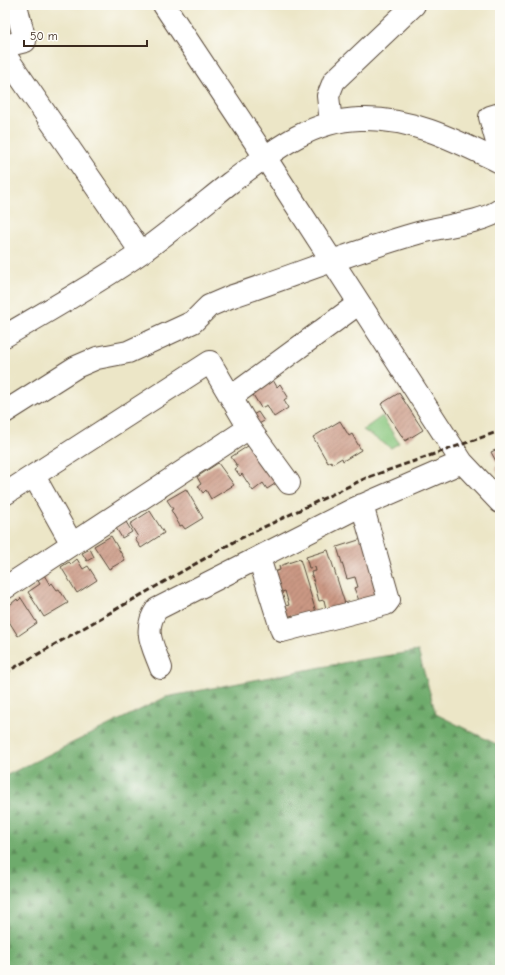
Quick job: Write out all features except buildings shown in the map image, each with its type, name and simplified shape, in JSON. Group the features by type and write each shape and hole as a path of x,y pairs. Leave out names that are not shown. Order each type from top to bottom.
{"street":[{"path":"5,46 25,41 16,5"},
{"path":"164,5 462,462 500,502"},
{"path":"331,123 328,96 334,80 414,5"},
{"path":"5,55 141,252"},
{"path":"500,114 490,117 500,154"},
{"path":"5,336 82,290 141,252 264,157 313,128 331,123 360,119 382,120 419,126 500,162"},
{"path":"5,412 76,367 97,358 128,352 193,322 209,306 420,232 489,216 500,210"},
{"path":"231,397 358,304"},
{"path":"5,494 210,362 249,428 289,483"},
{"path":"5,588 249,428"},
{"path":"161,668 149,636 150,618 157,609 362,505 462,462"},
{"path":"34,476 72,544"},
{"path":"259,558 282,631 386,604 389,600 362,505"}],"green space":[{"path":"382,416 399,443 391,448 363,430"},
{"path":"418,651 436,714 500,746 500,970 5,970 5,776 166,697 358,660"}],"railway":[{"path":"5,673 237,540 366,478 500,431"}]}
